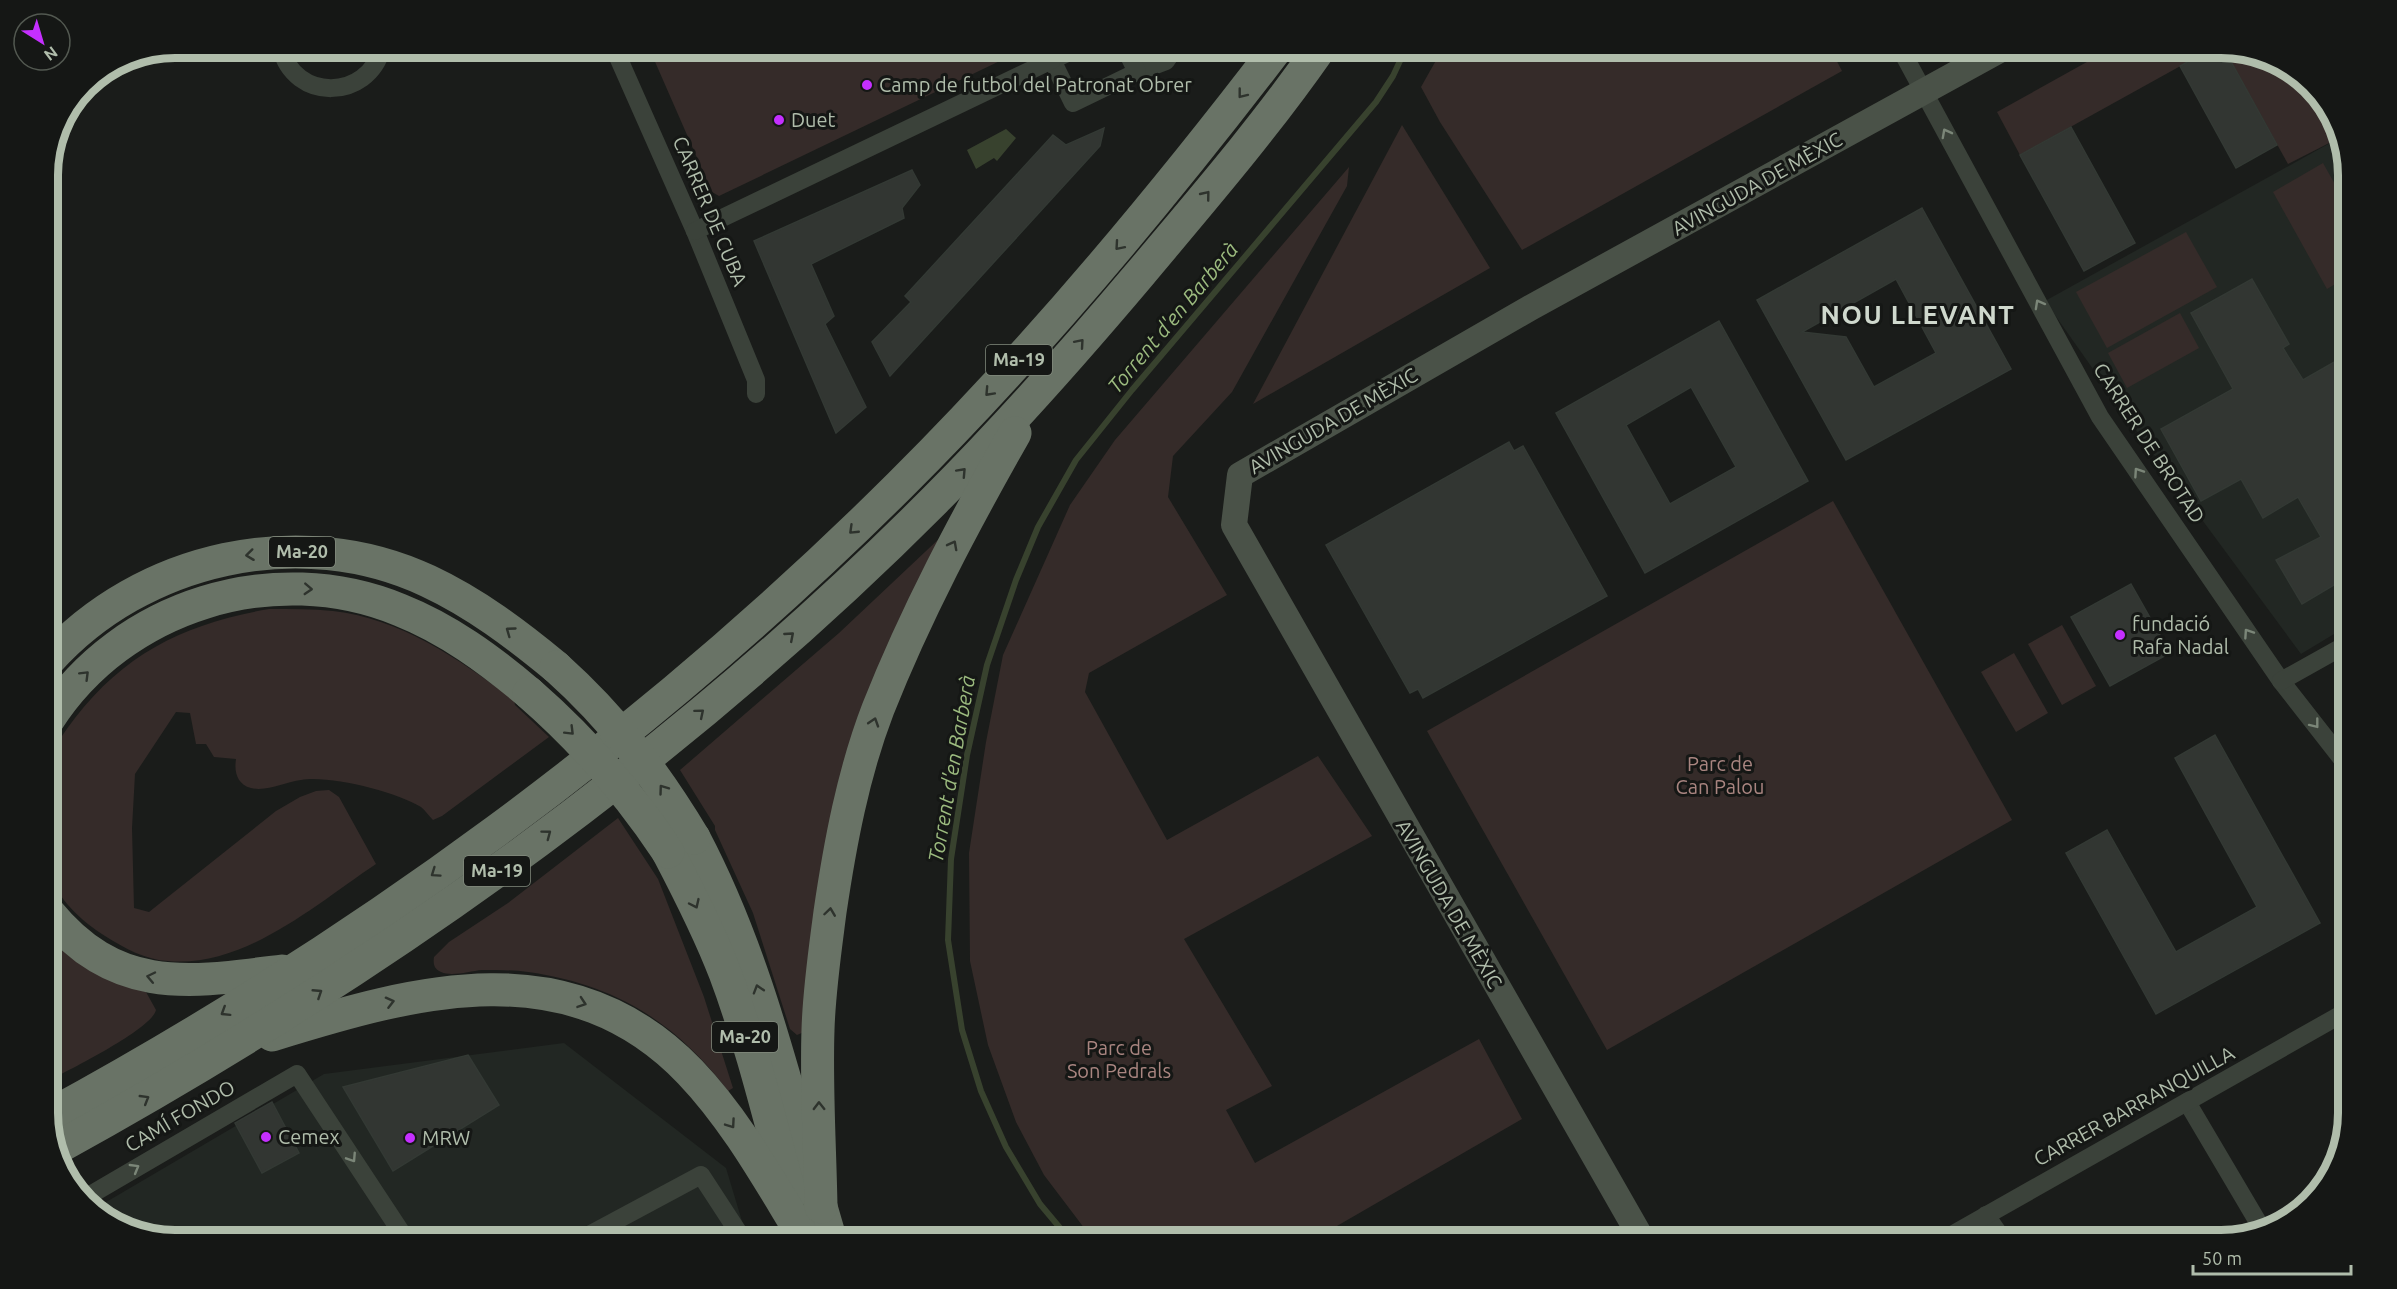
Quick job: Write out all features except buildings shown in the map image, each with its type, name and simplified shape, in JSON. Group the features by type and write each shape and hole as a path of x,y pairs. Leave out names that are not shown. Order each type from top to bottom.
{"highway":[{"name":"Ma-19","path":"59,1110 169,1047 293,970 448,864 645,717 819,563 901,484 1060,315 1201,146 1269,58"},
{"name":"Ma-19","path":"63,1144 233,1047 426,922 528,849 664,743 862,571 938,498 1042,387 1184,222 1252,139 1313,58"},
{"path":"807,1226 825,949 836,871 854,784 877,711 910,634 952,546 1042,387"},
{"name":"Ma-20","path":"59,650 113,605 156,582 189,569 253,554 298,552 370,561 428,581 489,615 580,688 631,743 671,800 681,845"},
{"name":"Ma-20","path":"59,705 92,667 112,650 153,623 209,600 267,589 318,590 345,594 399,609 468,646 556,717 609,772 645,817 681,845 717,880 754,977 807,1226"},
{"path":"59,924 73,939 89,951 142,976 199,981 293,970"},
{"path":"233,1047 313,1022 447,991 472,989 524,991 577,1001 634,1028 670,1053 707,1091 807,1226"}],"street":[{"path":"284,58 292,71 305,82 320,88 338,88 355,83 370,72 379,58"},
{"name":"CARRER DE CUBA","path":"618,58 695,231 756,380 756,394"},
{"path":"695,231 1057,58"},
{"path":"1130,58 1137,72"},
{"path":"1053,60 1073,103 1168,58"},
{"name":"CARRER DE BROTAD","path":"1905,58 2100,417 2281,681 2338,754"},
{"name":"AVINGUDA DE MÈXIC","path":"1637,1230 1234,525 1240,475 1530,308 1985,58"},
{"path":"2281,681 2338,649"},
{"name":"CARRER BARRANQUILLA","path":"1960,1230 2338,1016"},
{"name":"CAMÍ FONDO","path":"91,1194 297,1074 400,1230"},
{"path":"2187,1102 2259,1224"},
{"path":"598,1230 701,1175 737,1230"},
{"path":"1986,1215 1996,1230"}],"shaded area":[{"path":"1006,129 1016,138 997,161 994,158 976,169 967,150"},
{"path":"2333,141 2338,168 2338,632 2301,654 2141,437 2045,301"},
{"path":"564,1043 726,1168 745,1230 168,1230 138,1224 102,1204 324,1074"}],"green space":[{"name":"Duet","path":"653,58 1006,58 719,196 712,192"},
{"path":"1437,58 1835,58 1842,71 1522,250 1440,122 1421,87"},
{"path":"2094,58 2195,58 2020,155 1997,112"},
{"path":"2230,59 2259,65 2286,78 2309,98 2319,111 2333,141 2288,164"},
{"path":"1402,125 1490,268 1253,404"},
{"path":"2323,163 2338,190 2338,282 2327,289 2273,192"},
{"name":"Parc de Son Pedrals","path":"1349,167 1347,186 1232,392 1173,456 1168,497 1227,595 1089,673 1085,692 1167,840 1318,756 1372,836 1184,939 1272,1086 1226,1110 1255,1163 1479,1039 1522,1119 1330,1230 1086,1230 1044,1175 1016,1122 988,1045 970,961 969,853 986,742 1003,655 1070,505 1115,440"},
{"path":"2186,232 2217,287 2107,348 2076,292"},
{"path":"2180,313 2199,348 2127,388 2108,353"},
{"name":"Parc de Can Palou","path":"1833,501 2012,820 1607,1050 1427,731"},
{"path":"943,535 929,568 804,1032 797,1035 790,1029 753,913 715,826 680,770 839,633"},
{"path":"269,609 333,611 358,615 406,632 451,656 514,700 515,705 549,737 442,816 433,820 421,807 410,801 345,782 313,779 263,789 246,786 238,777 236,759 214,757 206,744 196,744 190,713 176,712 135,774 132,828 134,908 149,912 276,811 316,791 329,790 339,797 376,864 304,914 252,944 225,954 197,960 168,961 143,956 120,945 87,923 59,892 59,741 95,695 137,658 185,632 239,615"},
{"path":"2062,625 2096,686 2062,705 2028,644"},
{"path":"2014,653 2048,713 2016,732 1981,672"},
{"path":"618,818 658,879 704,997 733,1088 728,1091 687,1045 665,1026 615,997 588,986 528,972 482,970 450,974 441,972 434,966 434,957 449,942 508,903"},
{"path":"59,947 93,970 146,992 156,1010 140,1028 59,1075"}],"waterway":[{"name":"Torrent d'en Barberà","path":"1062,1230 1040,1204 1006,1147 981,1091 962,1030 948,940 951,859 967,755 987,665 1016,580 1038,527 1076,460 1132,390 1376,102 1401,58"}],"place":[{"name":"Camp de futbol del Patronat Obrer","path":"867,85"},
{"name":"Duet","path":"779,120"},
{"name":"fundació Rafa Nadal","path":"2120,635"},
{"name":"Cemex","path":"266,1137"},
{"name":"MRW","path":"410,1138"}],"district":[{"name":"NOU LLEVANT","path":"1918,315"}]}
